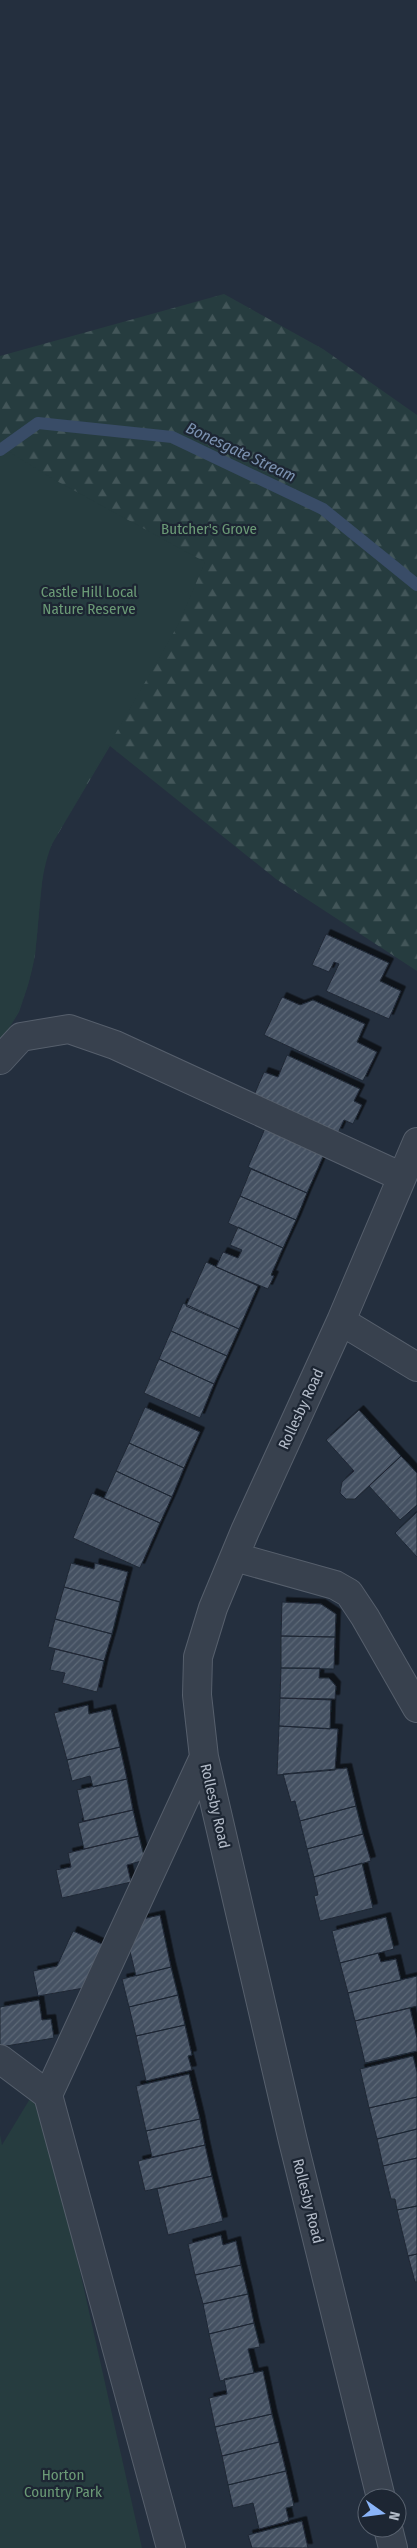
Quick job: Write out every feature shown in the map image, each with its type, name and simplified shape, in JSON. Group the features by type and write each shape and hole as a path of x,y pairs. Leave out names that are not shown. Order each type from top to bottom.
{"street":[{"path":"0,1060 21,1037 69,1028 115,1045 402,1177"},
{"name":"Rollesby Road","path":"379,2488 293,2141 204,1757 197,1694 198,1657 213,1608 234,1557 341,1321 417,1142"},
{"path":"341,1321 417,1367"},
{"path":"234,1557 335,1585 349,1593 365,1617 417,1708"},
{"path":"48,2094 204,1757"},
{"path":"0,2059 48,2094 171,2548"}],"green space":[{"name":"Butcher's Grove","path":"224,294 323,349 417,415 417,971 276,879 110,746 52,844 44,862 35,955 28,985 19,1012 0,1043 0,356"},
{"name":"Castle Hill Local Nature Reserve","path":"0,446 53,479 205,562 178,625 52,844 44,871 35,954 30,978 18,1011 0,1043"},
{"name":"Horton Country Park","path":"31,2097 43,2106 142,2548 0,2548 0,2135 2,2145"}],"building":[{"path":"326,934 389,963 380,981 401,991 389,1019 326,991 339,964 334,962 329,972 312,965"},
{"path":"282,997 300,1005 313,1000 365,1024 357,1042 377,1052 363,1081 264,1035"},
{"path":"287,1055 360,1089 354,1101 362,1105 353,1124 344,1120 338,1133 254,1095 264,1072 278,1077"},
{"path":"267,1124 326,1150 307,1193 248,1167"},
{"path":"251,1169 307,1193 296,1220 240,1196"},
{"path":"240,1196 296,1220 283,1248 228,1223"},
{"path":"238,1227 283,1248 271,1275 274,1276 268,1289 216,1267 223,1252 238,1258 242,1250 230,1245"},
{"path":"206,1262 258,1286 239,1329 186,1306"},
{"path":"183,1303 239,1329 227,1356 171,1331"},
{"path":"171,1331 227,1356 214,1384 159,1359"},
{"path":"159,1359 214,1384 200,1418 144,1393"},
{"path":"145,1407 200,1432 184,1468 129,1443"},
{"path":"359,1410 401,1456 355,1499 346,1499 340,1493 342,1482 354,1471 326,1440"},
{"path":"129,1443 184,1468 172,1497 116,1471"},
{"path":"401,1456 417,1473 417,1505 400,1520 369,1486"},
{"path":"116,1471 172,1497 160,1523 104,1498"},
{"path":"92,1493 160,1523 140,1568 73,1538"},
{"path":"417,1512 417,1557 395,1533"},
{"path":"71,1563 94,1569 95,1563 128,1572 120,1602 64,1587"},
{"path":"64,1587 120,1602 112,1634 55,1619"},
{"path":"282,1602 321,1604 336,1614 335,1637 281,1636"},
{"path":"55,1619 112,1634 104,1661 48,1647"},
{"path":"281,1636 335,1637 334,1669 281,1668"},
{"path":"55,1649 104,1661 97,1692 62,1683 65,1673 50,1670"},
{"path":"281,1668 320,1668 319,1678 329,1678 336,1686 335,1699 280,1698"},
{"path":"280,1698 331,1700 330,1729 279,1726"},
{"path":"88,1705 89,1714 111,1709 120,1747 67,1760 54,1713"},
{"path":"279,1726 338,1729 335,1770 277,1775"},
{"path":"120,1747 127,1779 93,1787 90,1776 72,1781 67,1760"},
{"path":"347,1768 356,1806 300,1821 295,1801 291,1802 283,1774"},
{"path":"127,1779 133,1810 84,1821 77,1790"},
{"path":"356,1806 363,1834 307,1849 300,1821"},
{"path":"133,1810 139,1836 84,1849 78,1823"},
{"path":"363,1834 371,1861 314,1877 307,1849"},
{"path":"139,1836 145,1860 127,1865 131,1882 62,1898 56,1870 71,1867 68,1853"},
{"path":"362,1863 373,1908 320,1921 314,1896 318,1895 314,1877"},
{"path":"160,1915 171,1967 136,1976 128,1943 138,1920"},
{"path":"386,1917 394,1949 340,1963 332,1931"},
{"path":"73,1931 104,1945 84,1988 38,1996 33,1971 57,1966"},
{"path":"378,1953 381,1962 396,1959 401,1980 348,1993 340,1963"},
{"path":"171,1967 178,1995 129,2007 122,1979"},
{"path":"417,1976 417,2006 355,2021 348,1993"},
{"path":"178,1995 185,2025 136,2036 129,2007"},
{"path":"39,2000 42,2020 51,2019 54,2038 0,2047 0,2007"},
{"path":"410,2008 417,2038 417,2051 365,2063 355,2021"},
{"path":"185,2025 192,2055 188,2056 192,2070 146,2081 136,2036"},
{"path":"413,2056 417,2072 417,2097 369,2108 360,2069"},
{"path":"189,2074 200,2119 146,2131 136,2086"},
{"path":"417,2097 417,2129 377,2139 369,2108"},
{"path":"200,2119 205,2145 152,2157 146,2131"},
{"path":"417,2129 417,2158 383,2166 377,2139"},
{"path":"205,2145 212,2176 145,2191 138,2161"},
{"path":"417,2158 417,2206 397,2210 395,2199 391,2199 383,2166"},
{"path":"212,2176 223,2221 168,2235 157,2189"},
{"path":"417,2206 417,2254 408,2256 397,2210"},
{"path":"221,2235 223,2245 236,2241 241,2265 195,2275 188,2244"},
{"path":"417,2254 417,2282 415,2282 408,2256"},
{"path":"241,2265 248,2294 203,2304 195,2275"},
{"path":"248,2294 254,2323 209,2334 203,2304"},
{"path":"254,2323 260,2347 248,2349 254,2373 220,2381 209,2334"},
{"path":"263,2371 272,2414 215,2427 209,2398 227,2394 224,2379"},
{"path":"272,2414 279,2442 222,2456 215,2427"},
{"path":"279,2442 286,2471 228,2485 222,2456"},
{"path":"286,2471 294,2506 286,2508 289,2521 259,2529 253,2503 233,2508 228,2485"},
{"path":"302,2521 308,2548 252,2548 248,2535"}],"waterway":[{"name":"Bonesgate Stream","path":"0,450 38,423 172,437 323,509 417,585"}]}
